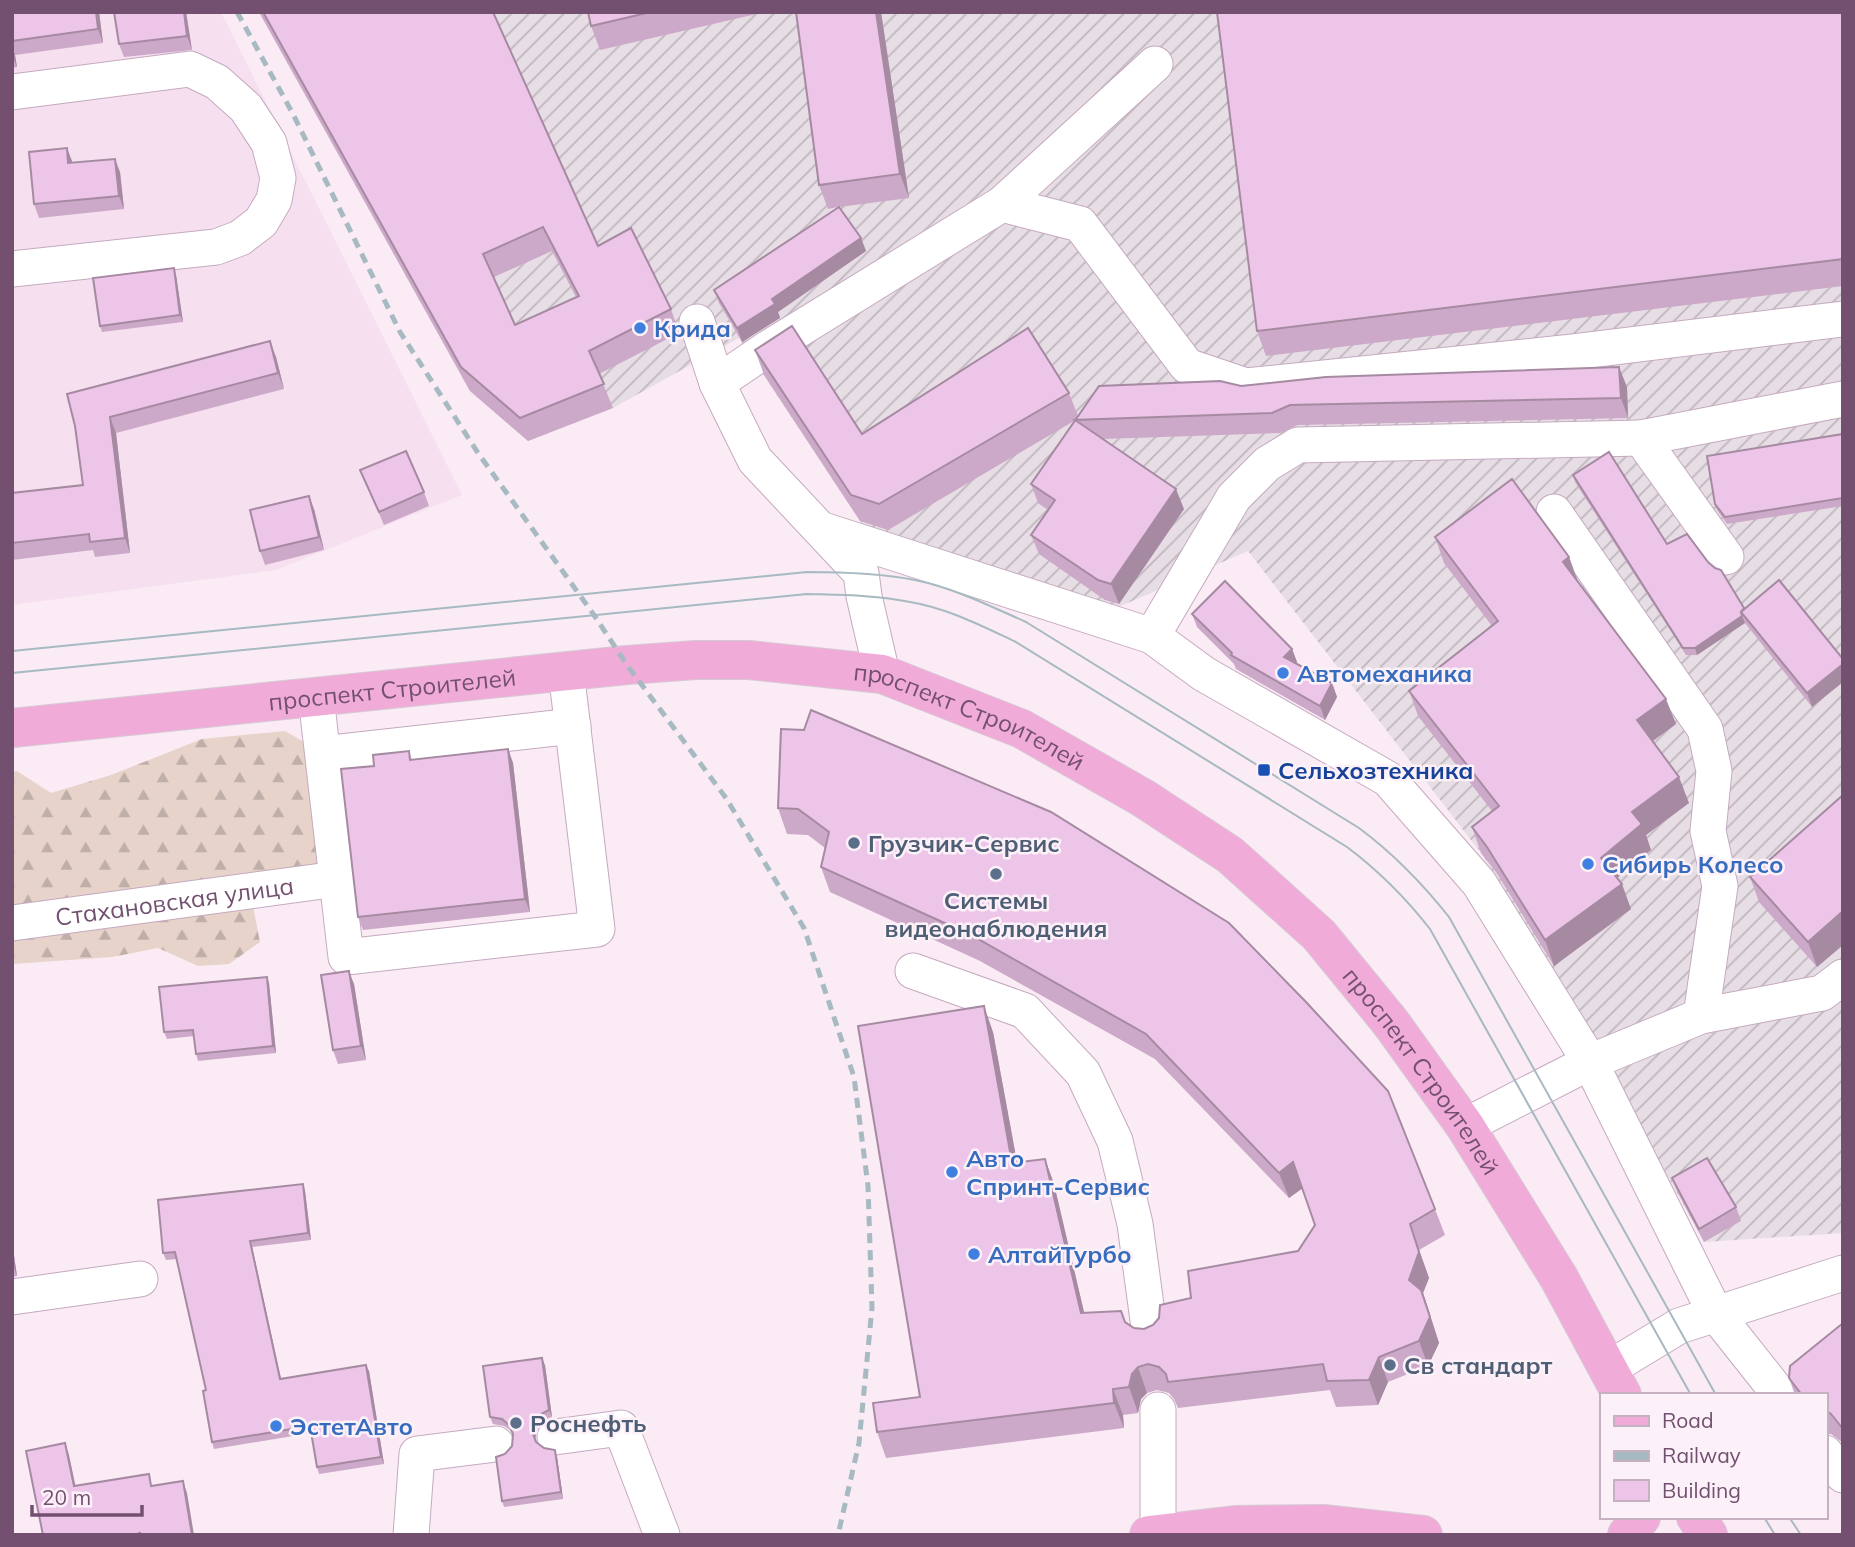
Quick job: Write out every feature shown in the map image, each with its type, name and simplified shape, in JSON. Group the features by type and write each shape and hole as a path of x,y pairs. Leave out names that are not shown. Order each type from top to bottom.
{"main road":[{"name":"проспект Строителей","path":"12,727 566,671 696,660 749,660 882,674 1022,729 1143,798 1230,855 1320,936 1391,1023 1465,1126 1559,1278 1615,1382"},
{"path":"1627,1535 1639,1519"},
{"path":"1697,1519 1707,1535"},
{"path":"1149,1535 1235,1525 1323,1524 1423,1535"}],"street":[{"path":"717,383 767,349 1002,204 1155,64"},
{"path":"12,92 190,69 218,82 246,108 269,143 278,178 274,200 261,222 240,238 216,247 12,269"},
{"path":"1002,204 1080,224 1187,366 1246,386 1573,352 1843,319"},
{"path":"697,322 717,383 755,460 861,573 863,596 882,674"},
{"path":"1152,636 1234,497 1266,464 1298,445 1641,438 1843,399"},
{"path":"1641,438 1726,557"},
{"path":"1554,512 1706,729 1714,771 1708,831 1720,886 1702,1016"},
{"path":"820,529 1152,636 1204,674 1388,779 1479,883 1590,1062 1716,1313 1778,1393"},
{"path":"316,697 346,957 597,929 566,671"},
{"path":"323,754 573,726"},
{"name":"Стахановская улица","path":"12,923 337,879"},
{"path":"913,971 1025,1011 1083,1073 1115,1141 1135,1224 1150,1335"},
{"path":"1465,1126 1590,1062 1702,1016 1822,993 1843,977"},
{"path":"1615,1382 1679,1326 1843,1273"},
{"path":"12,1297 140,1279"},
{"path":"1158,1410 1158,1534"},
{"path":"555,1437 621,1428 662,1535"},
{"path":"411,1535 417,1454 495,1444"},
{"path":"1827,1455 1843,1475"}],"shaded area":[{"path":"12,12 221,12 462,495 276,570 12,605"},
{"path":"259,12 1843,12 1843,1233 1704,1242 1552,967 1481,853 1248,551 1116,608 872,539 739,338 613,408 528,441 470,391"}],"green space":[{"path":"285,731 309,745 329,863 249,886 260,942 229,964 198,966 158,948 112,957 12,964 12,772 17,771 51,793 111,775 202,739"}],"building":[{"path":"12,12 96,12 98,29 12,41"},
{"path":"114,12 184,12 187,36 119,44"},
{"path":"263,12 493,12 598,246 631,228 671,309 589,351 604,384 520,418 461,367","holes":["543,227 579,296 515,325 483,254"]},
{"path":"588,12 651,12 591,26"},
{"path":"796,12 876,12 900,174 819,185"},
{"path":"1217,12 1843,12 1843,259 1257,331"},
{"path":"67,148 68,163 115,159 119,196 34,204 29,152"},
{"path":"839,207 861,238 772,299 775,304 737,328 714,290"},
{"path":"174,268 180,315 100,326 93,278"},
{"path":"792,326 862,434 1028,328 1069,393 879,504 851,495 755,350"},
{"path":"270,341 278,373 110,417 125,538 90,542 89,534 12,543 12,493 83,485 75,426 67,394"},
{"path":"1619,367 1621,398 1290,405 1272,413 1075,420 1099,386 1220,381 1241,386 1326,377"},
{"path":"1075,420 1176,489 1111,584 1098,580 1031,535 1055,500 1031,484"},
{"path":"1843,434 1843,498 1725,517 1715,504 1707,456"},
{"path":"406,451 424,492 379,512 360,470"},
{"path":"1609,452 1667,544 1687,534 1708,562 1721,570 1744,608 1742,616 1695,648 1683,648 1573,475"},
{"path":"1512,479 1569,557 1563,562 1666,699 1637,720 1679,777 1632,812 1642,824 1601,858 1622,884 1545,940 1472,827 1499,806 1409,691 1498,621 1435,537"},
{"path":"309,496 319,537 260,551 250,510"},
{"path":"1779,580 1843,659 1843,664 1807,693 1741,612"},
{"path":"1225,581 1292,649 1284,657 1332,683 1320,706 1231,655 1232,653 1192,614"},
{"path":"811,710 1051,812 1229,923 1306,1002 1388,1091 1435,1209 1410,1224 1419,1252 1409,1280 1421,1290 1430,1317 1419,1341 1379,1357 1369,1380 1327,1381 1323,1364 1168,1382 1166,1374 1159,1367 1148,1364 1138,1367 1132,1374 1129,1387 1113,1389 1114,1403 877,1432 873,1403 920,1397 858,1026 984,1006 1012,1163 1045,1159 1081,1313 1121,1311 1125,1322 1134,1328 1144,1329 1159,1318 1160,1305 1191,1298 1188,1271 1298,1251 1315,1225 1293,1162 1279,1173 1146,1034 971,935 821,867 829,832 798,809 778,808 781,729 804,730"},
{"path":"508,749 525,899 358,917 341,769 374,766 373,755 409,751 410,760"},
{"path":"1843,795 1843,911 1808,942 1750,877"},
{"path":"349,971 361,1046 333,1050 321,975"},
{"path":"267,977 273,1046 196,1054 193,1030 164,1032 159,987"},
{"path":"1707,1158 1736,1207 1699,1229 1672,1178"},
{"path":"303,1184 308,1233 250,1241 280,1379 366,1365 381,1457 317,1467 310,1426 212,1442 203,1391 206,1390 175,1252 163,1253 158,1200"},
{"path":"1843,1323 1843,1429 1827,1411 1827,1393 1800,1393 1789,1378 1790,1366"},
{"path":"542,1358 549,1410 534,1422 533,1434 536,1442 544,1448 555,1450 561,1492 502,1501 496,1457 505,1454 512,1446 513,1434 502,1419 490,1417 483,1366"},
{"path":"65,1443 74,1486 149,1474 151,1486 183,1481 192,1535 43,1535 26,1451"}],"tram line":[{"path":"12,651 807,572 861,573 915,580 985,604 1026,622 1359,828 1418,881 1449,917 1715,1393"},
{"path":"12,673 807,594 897,600 951,613 977,624 1016,642 1347,847 1401,895 1430,929 1690,1393"},
{"path":"1765,1519 1775,1535"},
{"path":"1790,1519 1801,1535"}],"railway":[{"path":"237,12 293,114 400,332 478,453 627,665 726,798 804,928 854,1077 868,1186 872,1308 859,1443 838,1535"}],"place":[{"name":"Крида","path":"640,328"},
{"name":"Автомеханика","path":"1283,673"},
{"name":"Сельхозтехника","path":"1264,770"},
{"name":"Грузчик-Сервис","path":"854,843"},
{"name":"Сибирь Колесо","path":"1588,864"},
{"name":"Системы видеонаблюдения","path":"996,874"},
{"name":"Авто Спринт-Сервис","path":"952,1172"},
{"name":"АлтайТурбо","path":"974,1254"},
{"name":"Св стандарт","path":"1390,1365"},
{"name":"Роснефть","path":"516,1423"},
{"name":"ЭстетАвто","path":"276,1426"}]}
